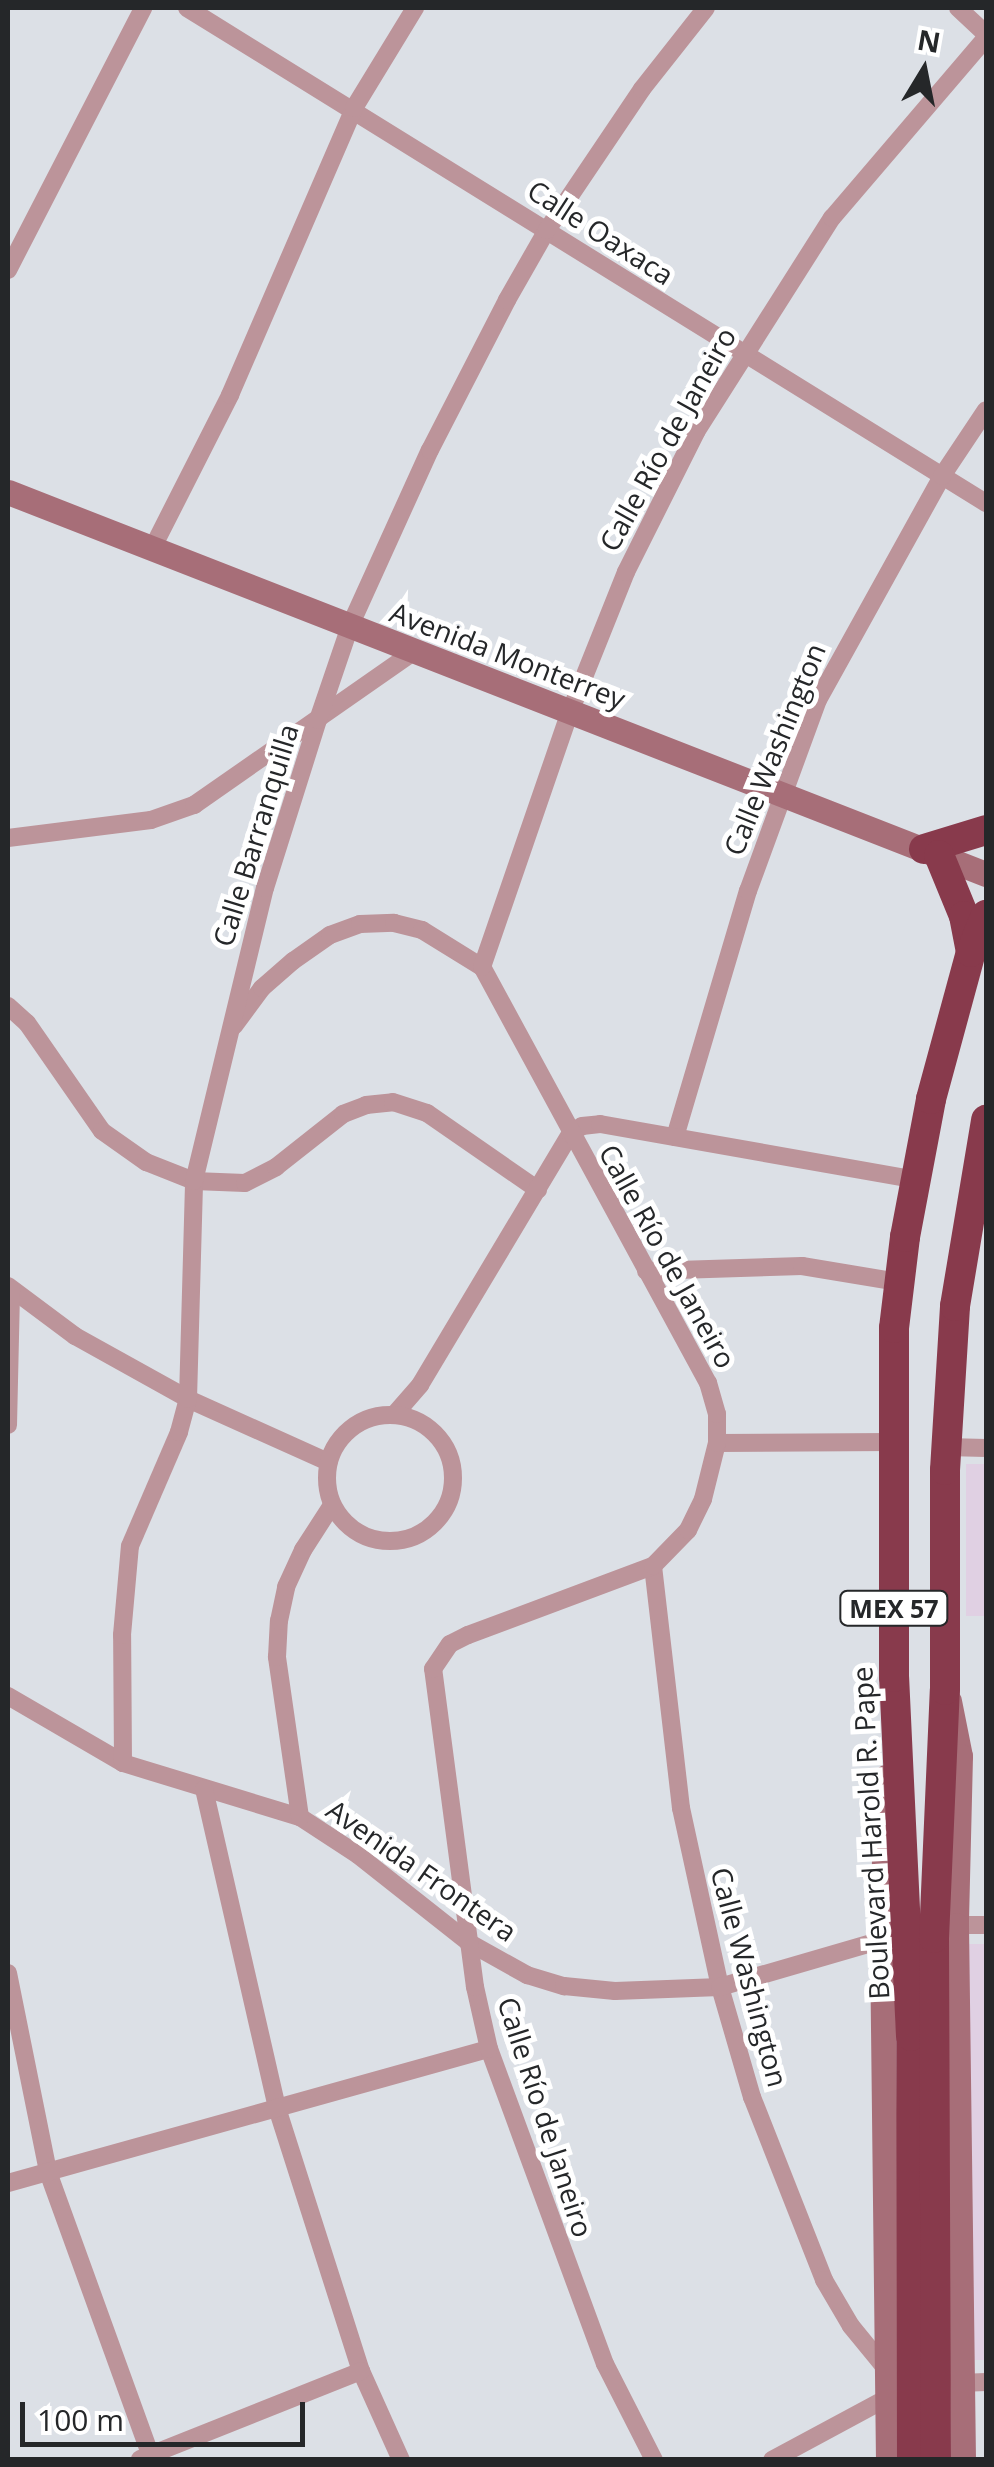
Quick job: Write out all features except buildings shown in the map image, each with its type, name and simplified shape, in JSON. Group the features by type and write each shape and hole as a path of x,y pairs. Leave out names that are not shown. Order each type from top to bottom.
{"highway":[{"path":"971,952 964,916 931,852 986,830"},
{"name":"Boulevard Harold R. Pape","path":"936,2460 922,2037 894,1677 892,1442 898,1282 916,1180 932,1098 971,952 986,915"},
{"name":"Boulevard Harold R. Pape","path":"897,2457 945,1690 946,1447 955,1306 986,1120"}],"street":[{"path":"8,270 143,8"},
{"name":"Calle Oaxaca","path":"187,8 986,503"},
{"path":"152,549 230,395 354,108 416,8"},
{"name":"Calle Barranquilla","path":"123,1764 122,1635 130,1546 179,1432 188,1398 194,1181 265,888 318,720 350,626 464,380 547,230 642,90 706,8"},
{"path":"958,8 986,36"},
{"name":"Calle Río de Janeiro","path":"654,2460 605,2364 489,2049 468,1942 432,1669 438,1656 468,1635 653,1566 688,1530 703,1499 717,1442 717,1414 708,1383 482,967 570,712 626,572 696,432 742,354 832,218 986,36"},
{"name":"Calle Washington","path":"675,1137 723,966 780,794 818,700 942,476 986,410"},
{"name":"Avenida Monterrey","path":"8,492 986,874"},
{"path":"8,838 151,820 194,805 415,651"},
{"path":"228,1034 262,988 293,961 330,935 360,924 394,923 422,930 482,967"},
{"path":"8,1006 27,1023 102,1131 146,1162 194,1181 245,1182 276,1167 343,1114 366,1104 393,1102 427,1113 538,1190"},
{"path":"394,1415 420,1385 570,1134 582,1126 600,1124 916,1180"},
{"path":"646,1271 802,1266 898,1282"},
{"path":"9,1288 75,1336 188,1398 328,1462"},
{"path":"8,1425 9,1288"},
{"path":"394,1415 431,1430 444,1446 452,1485 447,1505 419,1534 380,1540 344,1522 332,1505 328,1462 338,1442 353,1426 372,1417 394,1415"},
{"path":"717,1442 892,1442"},
{"path":"946,1447 986,1448"},
{"path":"300,1817 277,1657 280,1621 286,1587 303,1550 332,1505"},
{"name":"Calle Washington","path":"653,1566 680,1808 720,1986 752,2097 824,2280 851,2326 888,2370"},
{"path":"894,1677 888,1722 882,1940 887,2398 897,2457"},
{"path":"945,1690 958,1731 960,1756 956,1926 962,2447 948,2460"},
{"name":"Avenida Frontera","path":"8,1696 88,1748 123,1764 300,1817 358,1856 468,1942 527,1976 564,1986 615,1991 720,1986 882,1940"},
{"path":"204,1789 277,2108 361,2371 401,2460"},
{"path":"956,1926 986,1925"},
{"path":"8,1973 48,2172 147,2458 361,2371"},
{"path":"8,2183 489,2049"},
{"path":"960,2382 986,2382"},
{"path":"772,2460 887,2398"}],"shaded area":[{"path":"966,1464 986,1464 986,1616 966,1616"},
{"path":"967,1944 986,1944 986,2360 970,2360"}]}
